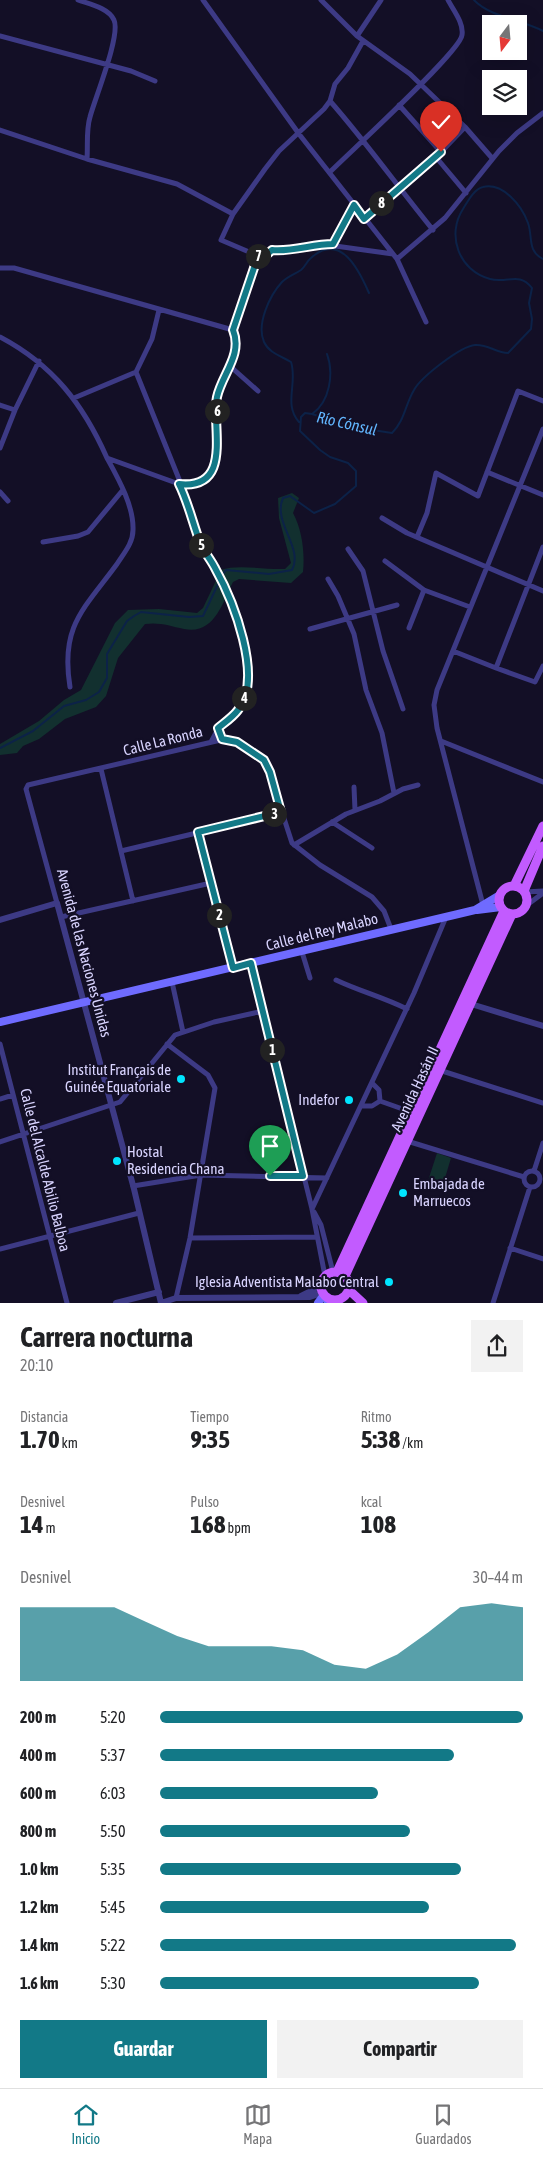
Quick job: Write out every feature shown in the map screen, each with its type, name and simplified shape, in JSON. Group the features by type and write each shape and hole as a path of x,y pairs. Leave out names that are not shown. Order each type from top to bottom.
{"main road":[{"path":"514,886 543,826"},
{"path":"524,891 514,886 505,888 500,896 506,911 520,913 527,905 524,891 543,846"},
{"name":"Calle del Rey Malabo","path":"475,910 500,896"},
{"name":"Calle del Rey Malabo","path":"0,1022 475,910 506,911"},
{"name":"Avenida Hasán II","path":"335,1274 407,1141 471,1004 506,911"},
{"name":"Avenida Hasán II","path":"335,1274 506,911"},
{"path":"318,1303 325,1295 335,1274 348,1283 349,1290 363,1303"},
{"path":"342,1299 349,1290"},
{"path":"325,1295 355,1303"}],"street":[{"path":"78,0 108,13 116,22 107,64 90,118 88,159"},
{"path":"204,0 299,134 397,259 426,322"},
{"path":"321,0 357,36 395,62 420,84 465,127 492,158"},
{"path":"357,36 380,0"},
{"path":"330,172 443,63 461,41 462,27 448,0"},
{"path":"0,36 107,64 155,81"},
{"path":"363,41 348,68 334,84 330,100 299,134 279,151 233,214 222,240 264,257 272,250 289,251 333,244 393,254"},
{"path":"330,100 364,139 399,189 433,230"},
{"path":"399,105 441,152"},
{"path":"397,259 433,230 466,193 492,158 517,133 543,113"},
{"path":"364,219 441,152 465,127"},
{"path":"0,130 88,159 177,184 233,214"},
{"path":"435,156 466,193"},
{"path":"333,244 354,205"},
{"path":"106,458 179,484 201,481 212,471 218,434 216,400 231,367 235,340 233,330 258,256"},
{"path":"0,268 14,268 233,330"},
{"path":"74,398 136,372 150,343 159,310"},
{"path":"0,337 39,361 74,398 94,428 122,491 132,519 133,536 121,558 77,618 67,651 70,687"},
{"path":"0,448 15,410 39,361"},
{"path":"231,367 258,391"},
{"path":"136,372 179,484 189,504 201,545 232,602 248,668 247,690 239,710 218,728 211,742"},
{"path":"417,537 426,513 436,473 478,496 518,391 543,401"},
{"path":"0,405 15,410"},
{"path":"483,905 441,741 434,705 437,690 470,606 543,428"},
{"path":"487,472 543,495"},
{"path":"43,542 78,536 88,532 122,491"},
{"path":"0,492 8,501"},
{"path":"382,518 417,537 543,591"},
{"path":"496,668 543,547"},
{"path":"348,549 364,571 384,651 403,709"},
{"path":"385,561 424,590 470,606"},
{"path":"328,579 348,619 360,654 366,690 382,733 394,793"},
{"path":"409,628 424,590"},
{"path":"310,629 397,605"},
{"path":"453,651 535,682 543,666"},
{"path":"218,728 222,739"},
{"name":"Calle La Ronda","path":"28,785 222,739 237,742 264,760 270,772 289,838 294,845"},
{"path":"441,741 543,782"},
{"path":"101,769 132,901"},
{"name":"Avenida de las Naciones Unidas","path":"28,785 26,789 133,1186 161,1303"},
{"path":"391,929 384,911 372,897 294,845 355,810 418,785"},
{"path":"354,787 355,810"},
{"path":"121,850 281,812"},
{"path":"332,822 372,848"},
{"path":"198,832 233,968"},
{"path":"61,917 211,883"},
{"path":"524,891 543,892"},
{"path":"527,905 543,892"},
{"path":"0,920 57,903"},
{"path":"312,1209 407,1009 446,917"},
{"path":"302,952 310,978"},
{"path":"251,963 312,1209 317,1237 335,1274"},
{"path":"336,980 360,991 378,995 407,1009"},
{"path":"172,982 183,1032"},
{"path":"471,1004 543,1026"},
{"path":"0,1142 120,1102 175,1035 263,1011"},
{"name":"Calle del Alcalde Abilio Balboa","path":"0,1044 67,1303"},
{"path":"167,1044 208,1075 214,1083 201,1176 190,1238 176,1298"},
{"path":"439,1070 543,1103"},
{"path":"372,1083 380,1092 380,1101"},
{"path":"0,1099 13,1095"},
{"path":"380,1101 411,1112"},
{"path":"362,1106 372,1106 380,1101"},
{"path":"407,1141 524,1177"},
{"path":"534,1171 543,1143"},
{"path":"524,1177 528,1172 534,1171"},
{"path":"530,1187 541,1183 539,1176 534,1171"},
{"path":"133,1186 201,1176 303,1176 327,1178"},
{"path":"524,1177 525,1182 530,1187"},
{"path":"493,1303 530,1187"},
{"path":"312,1209 321,1225 335,1274"},
{"path":"0,1249 140,1213"},
{"path":"190,1238 317,1237"},
{"path":"510,1248 543,1259"},
{"path":"116,1303 159,1292"},
{"path":"161,1303 176,1298 325,1295"}],"green space":[{"path":"292,493 299,498 293,513 301,534 304,564 303,572 291,583 239,579 233,582 221,608 210,623 194,630 160,624 145,624 118,658 106,696 96,707 65,719 39,739 23,746 17,753 0,755 0,744 39,721 64,700 81,690 115,623 128,610 159,609 197,613 203,608 221,570 244,567 285,569 291,563 279,518 278,498"},
{"path":"437,1153 451,1158 442,1188 427,1184"}],"waterway":[{"path":"474,0 497,14 543,31"},
{"name":"Río Cónsul","path":"220,578 226,570 269,574 292,570 295,562 294,553 281,516 283,498 290,496 314,513 335,504 356,486 356,471 348,463 330,457 300,431 301,417 305,413 353,427 392,433 400,423 418,384 442,363 475,345 508,353 531,329 532,319 529,303 532,288 522,280 496,280 479,275 470,268 458,251 456,240 458,219 474,193 480,188 490,186 498,188 511,197 525,216 535,252 543,259"},
{"path":"299,422 294,415 291,401 293,378 291,362 269,349 262,335 263,319 273,294 282,282 301,270 311,258 321,251 331,249 339,251 354,265 369,293"},
{"path":"312,414 318,409 327,395 330,378 327,354"},
{"name":"Río Cónsul","path":"0,748 33,731 64,706 86,700 99,692 107,678 107,654 127,621 141,612 189,617 203,616 219,582"}],"place":[{"name":"Institut Français de Guinée Equatoriale","path":"181,1079"},
{"name":"Indefor","path":"349,1100"},
{"name":"Hostal Residencia Chana","path":"117,1161"},
{"name":"Embajada de Marruecos","path":"403,1193"},
{"name":"Iglesia Adventista Malabo Central","path":"389,1282"}],"route":[{"path":"270,1176 303,1176 251,963 233,968 198,832 281,812 266,763 237,742 222,739 218,728 239,710 247,690 248,668 232,602 201,545 189,504 179,484 201,481 212,471 216,456 218,434 216,400 231,367 235,340 233,330 258,256 264,257 272,250 300,250 321,244 333,244 354,205 364,219 441,152"}]}
